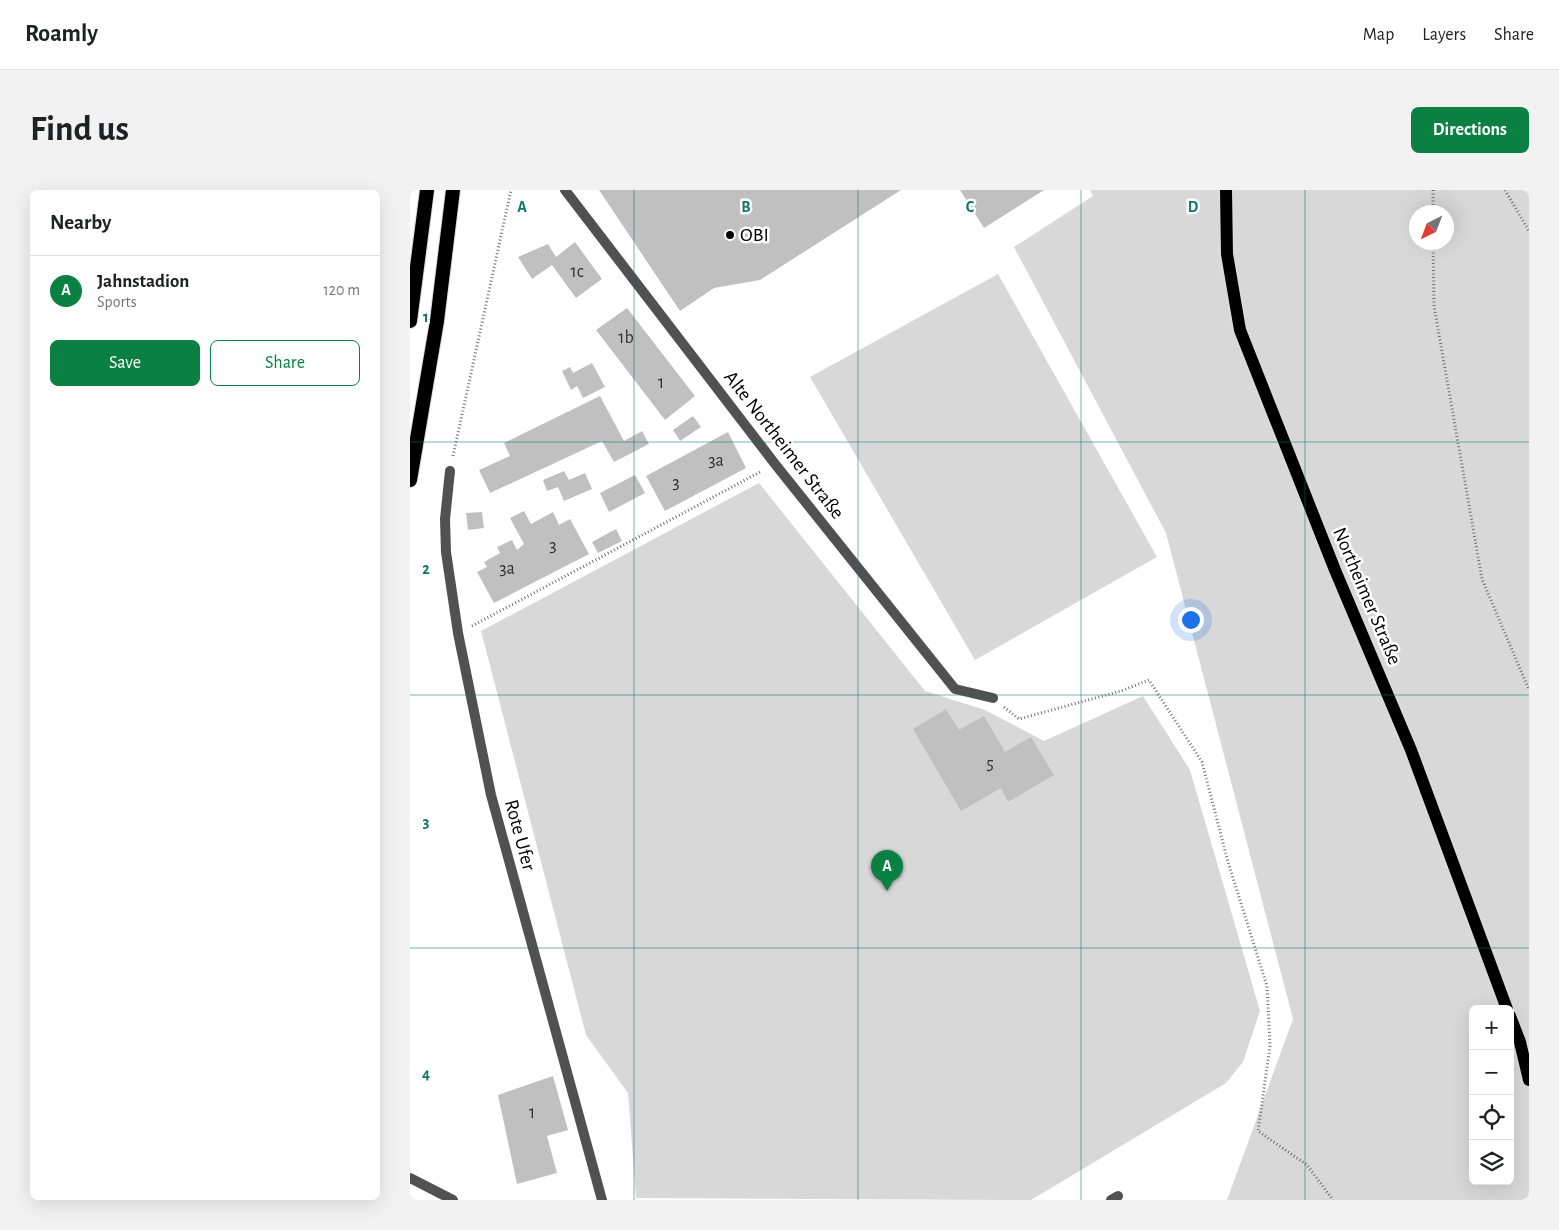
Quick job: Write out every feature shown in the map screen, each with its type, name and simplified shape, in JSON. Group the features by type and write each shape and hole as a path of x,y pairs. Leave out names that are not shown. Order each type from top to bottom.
{"highway":[{"path":"410,321 427,190"},
{"path":"410,480 437,321 453,190"}],"main road":[{"name":"Northeimer Straße","path":"1226,190 1227,254 1240,330 1335,570 1411,750 1507,1005"},
{"path":"1514,1026 1520,1042 1529,1080"}],"street":[{"name":"Alte Northeimer Straße","path":"565,190 775,464 955,689 992,698"},
{"name":"Rote Ufer","path":"450,471 445,519 446,552 458,633 491,795 602,1200"},
{"path":"410,1178 454,1200"}],"path":[{"path":"450,471 511,190"},
{"path":"1432,190 1433,205"},
{"path":"1505,190 1529,231"},
{"path":"1433,250 1434,306 1482,579 1529,690"},
{"path":"458,633 775,464"},
{"path":"992,698 1019,718 1121,691 1149,680 1202,762 1228,862 1267,986 1270,1046 1258,1131 1306,1165 1333,1200"}],"shaded area":[{"path":"1090,190 1529,190 1529,1200 1227,1200 1293,1019 1166,533 1014,247 1093,196"},
{"path":"998,274 1157,557 975,660 810,377"},
{"path":"759,483 925,691 985,710 1044,741 1143,696 1190,770 1260,1011 1243,1062 1226,1083 1031,1200 636,1198 628,1093 586,1035 481,631"}],"building":[{"name":"OBI","path":"599,190 901,190 760,280 714,288 680,311"},
{"path":"960,190 1044,190 984,228"},
{"path":"575,242 602,279 576,298 552,265 532,279 518,257 548,244 556,257"},
{"path":"627,308 695,396 665,420 596,330"},
{"path":"592,363 605,387 583,398 577,386 571,390 562,371 570,367 573,373"},
{"path":"600,396 624,441 642,431 649,444 614,462 602,441 490,493 479,470 510,456 504,443"},
{"path":"693,416 701,427 680,441 673,430"},
{"path":"728,432 746,468 665,511 646,476"},
{"path":"564,471 569,480 585,473 592,489 564,501 558,487 547,491 543,480"},
{"path":"635,475 645,493 609,512 600,493"},
{"path":"524,511 531,524 553,512 559,525 570,519 589,554 494,603 477,572 487,567 484,562 500,553 497,547 512,540 517,550 524,544 510,518"},
{"path":"482,512 484,528 468,530 466,513"},
{"path":"616,529 622,541 598,553 592,542"},
{"path":"946,709 959,730 984,716 1005,752 1031,737 1054,775 1008,802 1001,788 961,811 913,729"},
{"path":"553,1076 568,1130 547,1136 557,1173 517,1184 498,1095"}],"place":[{"name":"OBI","path":"730,235"},
{"name":"Jahnstadion","path":"887,891"}]}
